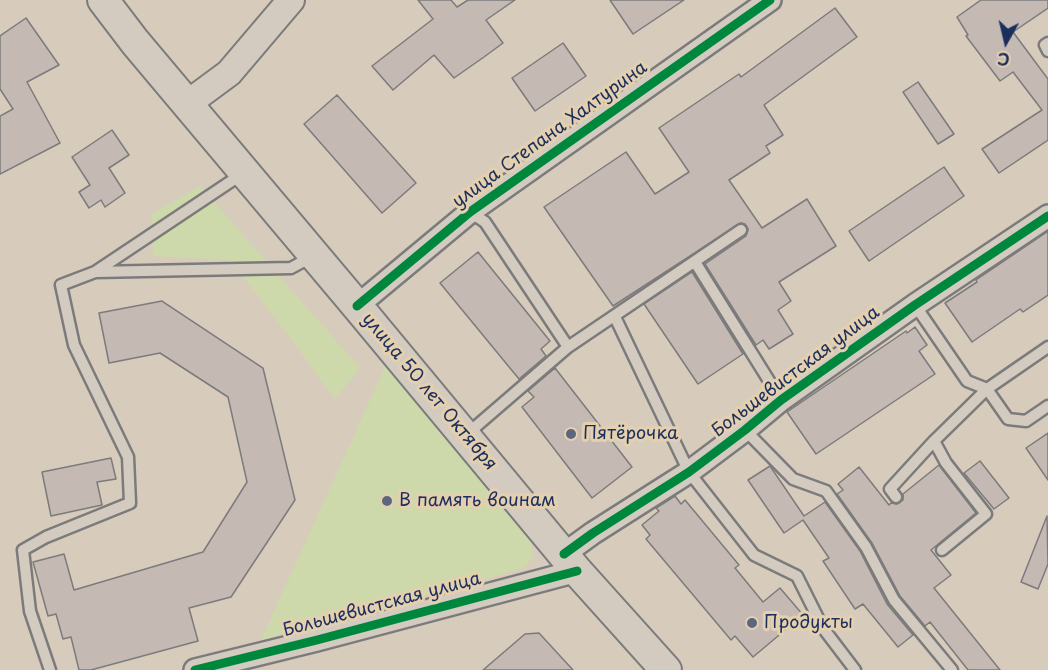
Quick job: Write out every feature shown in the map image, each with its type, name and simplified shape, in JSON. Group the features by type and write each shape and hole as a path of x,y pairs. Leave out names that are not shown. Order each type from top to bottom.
{"main road":[{"name":"улица 50 лет Октября","path":"103,0 135,42 570,562 666,670"}],"street":[{"path":"188,104 229,73 291,0"},
{"name":"улица Степана Халтурина","path":"357,306 470,212 770,0"},
{"name":"Большевистская улица","path":"195,670 570,562 593,533 689,472 781,400 915,305 1048,216"}],"lane":[{"path":"1048,43 1045,45 1048,51"},
{"path":"50,670 30,611 23,550 46,537 130,502 128,457 74,345 61,285 95,272 246,173"},
{"path":"470,212 484,222 568,347"},
{"path":"465,436 568,347 741,230"},
{"path":"95,272 291,268 315,255"},
{"path":"695,262 781,400"},
{"path":"915,305 967,381 987,389 1008,419 1026,421 1048,406"},
{"path":"615,317 689,472 754,555 797,576 824,628 855,670"},
{"path":"896,497 890,489 934,441 987,389 1048,346"},
{"path":"745,430 793,478 826,491 866,547 894,600 952,670"},
{"path":"934,441 946,463 986,514 942,550"}],"green space":[{"path":"200,186 360,368 335,399 230,260 153,256 152,214"},
{"path":"386,365 531,541 533,556 526,567 501,575 261,640"}],"building":[{"path":"418,0 451,0 457,7 468,0 515,0 486,20 503,43 454,78 434,55 393,90 372,66 433,19"},
{"path":"610,0 684,0 633,34"},
{"path":"981,0 1048,0 1048,8 1013,32 1048,79 1048,140 999,173 982,149 1042,110 1013,72 1000,81 966,36 968,35 957,17"},
{"path":"835,8 857,37 764,105 783,135 766,146 770,153 729,180 762,228 807,199 836,246 779,282 791,301 778,310 793,334 769,349 763,340 756,345 705,264 746,236 748,229 745,224 741,223 613,306 544,207 626,152 655,194 689,172 659,128 739,74 741,77"},
{"path":"26,18 59,65 27,82 60,143 0,174 0,116 13,109 0,89 0,36"},
{"path":"563,43 586,76 535,111 512,78"},
{"path":"918,82 954,134 938,144 903,92"},
{"path":"337,95 416,183 382,213 304,124"},
{"path":"112,130 129,155 109,168 125,193 105,207 101,200 89,208 79,192 90,185 72,157"},
{"path":"944,167 964,196 869,261 849,231"},
{"path":"1048,231 1048,295 1023,312 1020,309 972,342 945,303"},
{"path":"478,252 550,341 541,349 546,356 519,379 440,283"},
{"path":"692,272 743,354 698,384 644,304"},
{"path":"162,301 263,368 295,500 231,597 189,608 198,641 91,670 79,670 71,637 63,639 56,614 48,616 33,562 64,554 74,590 203,552 247,482 228,397 160,353 109,363 99,313"},
{"path":"915,327 927,345 919,351 935,374 816,454 787,412"},
{"path":"555,368 632,467 592,498 522,407 534,397 528,391"},
{"path":"1048,433 1048,480 1026,448"},
{"path":"111,458 116,479 97,482 102,505 51,516 42,472"},
{"path":"980,461 1009,498 994,509 964,473"},
{"path":"939,465 976,513 931,550 951,575 934,588 1000,670 968,670 930,622 925,626 900,596 872,543 837,494 843,490 838,484 859,467 889,505 897,504 903,500 903,494"},
{"path":"770,466 804,516 825,502 860,551 887,604 913,635 898,647 863,604 855,609 823,561 829,558 803,520 784,533 748,480"},
{"path":"675,496 681,504 685,500 739,565 735,568 763,602 780,588 803,615 753,657 735,636 731,640 646,539 650,535 642,525 659,511 656,508"},
{"path":"1047,516 1048,564 1038,589 1021,582"},
{"path":"539,633 573,670 483,670 525,634"}],"cycle path":[{"path":"357,306 470,212 770,0"},
{"path":"564,554 689,472 781,400 915,305 1048,216"},
{"path":"195,670 577,571"}],"place":[{"name":"Пятёрочка","path":"571,434"},
{"name":"В память воинам","path":"387,501"},
{"name":"Продукты","path":"752,623"}]}
